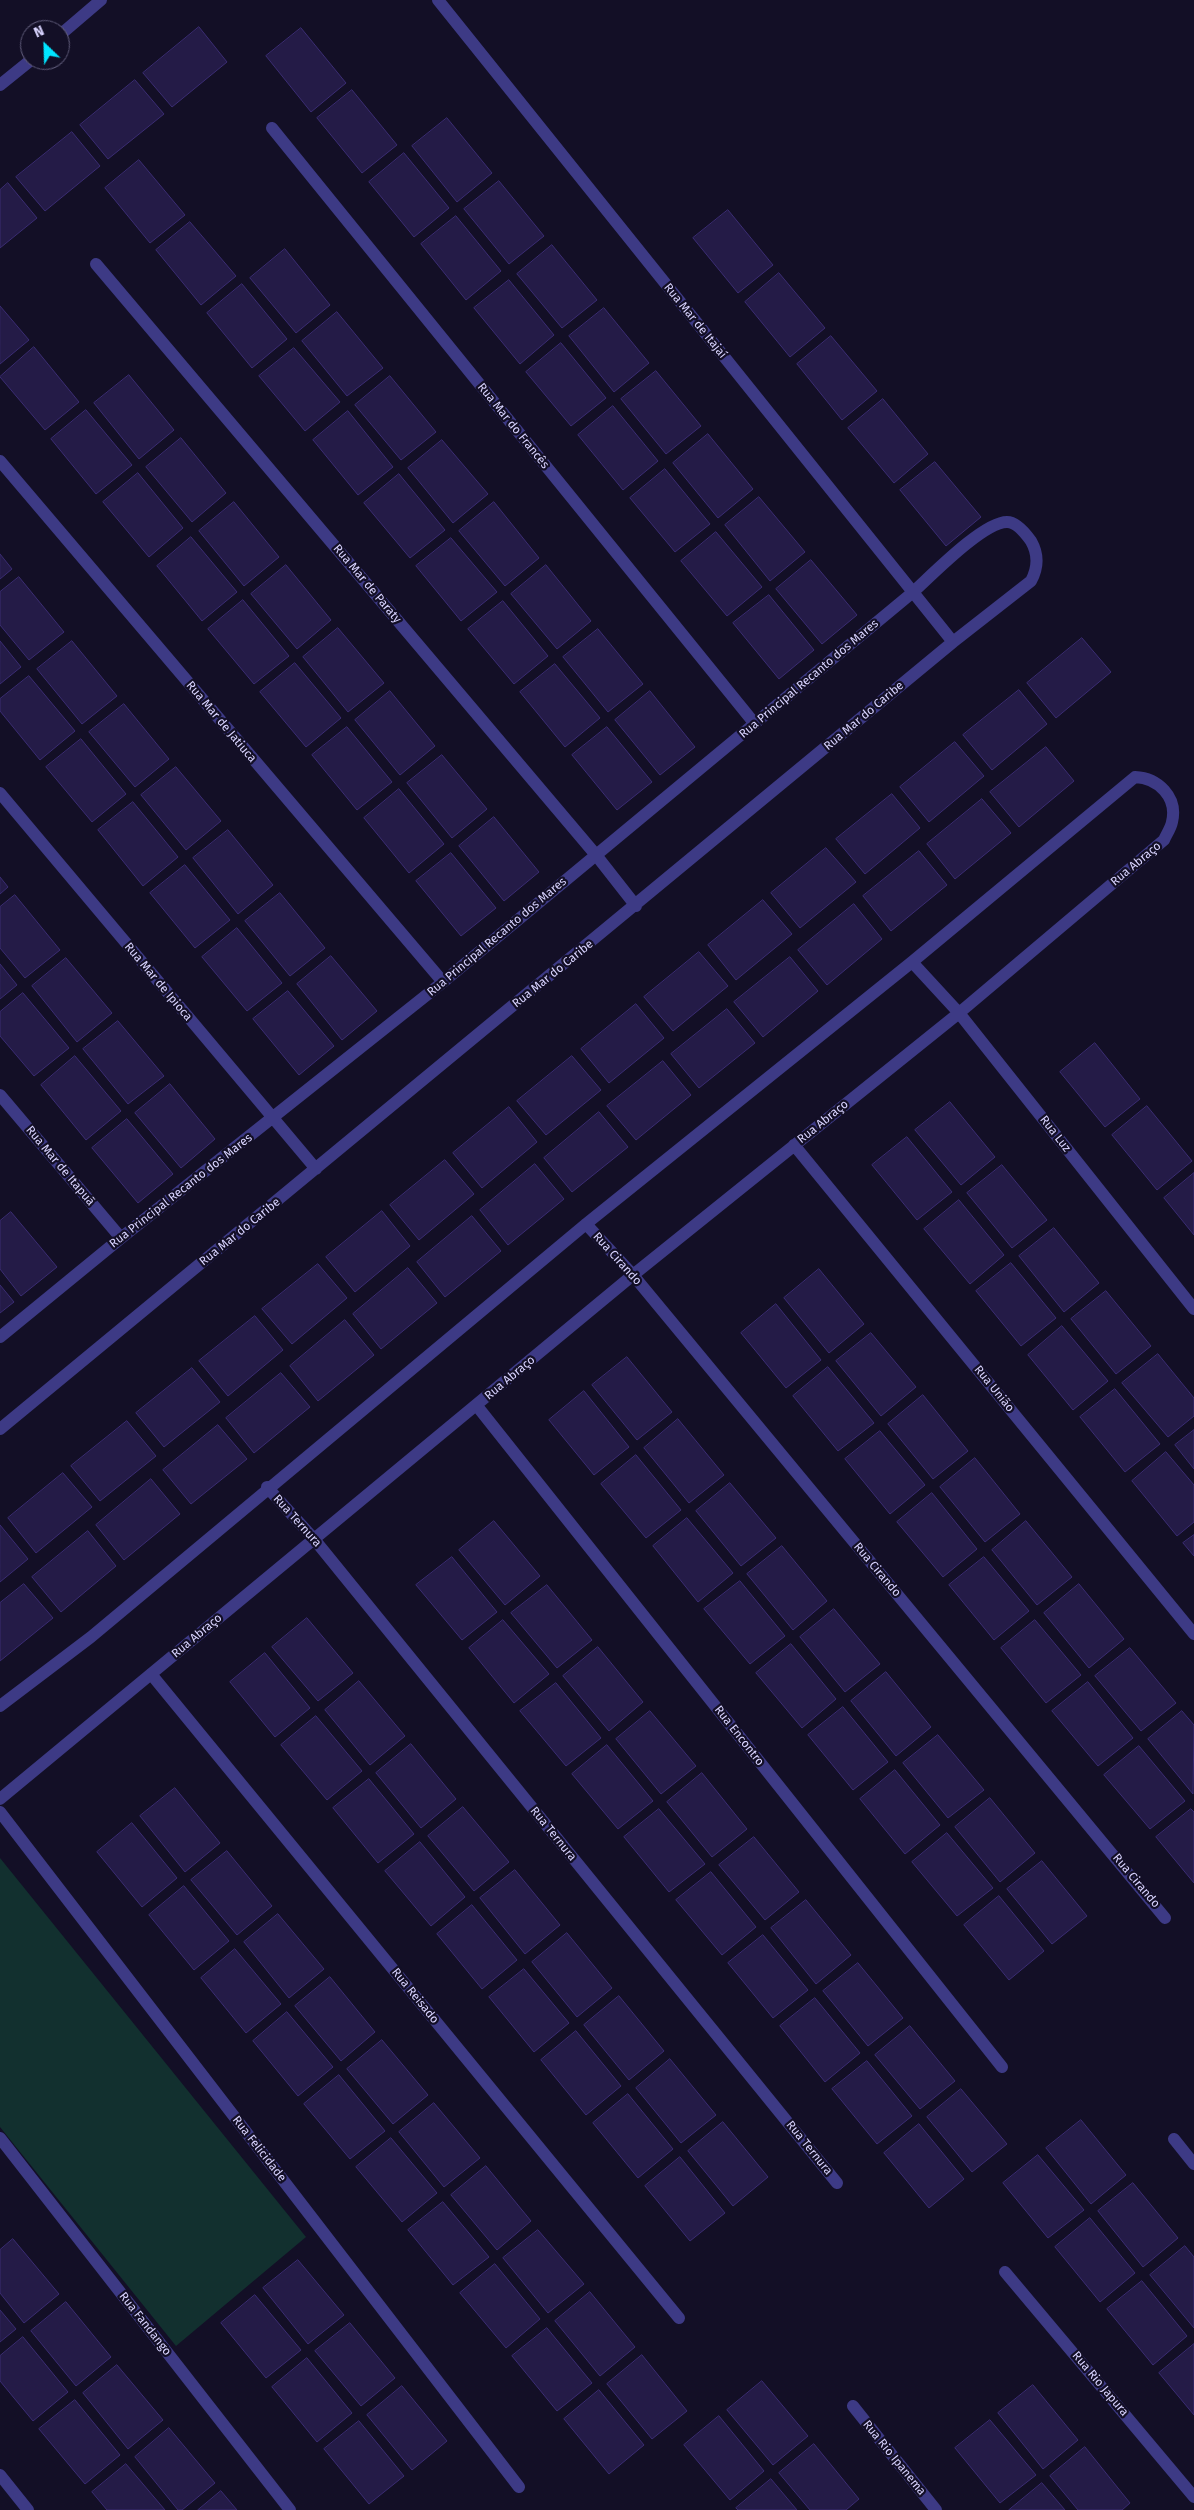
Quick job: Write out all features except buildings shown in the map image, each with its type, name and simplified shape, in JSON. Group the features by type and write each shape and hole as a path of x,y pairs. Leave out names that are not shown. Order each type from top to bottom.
{"street":[{"path":"70,26 100,0"},
{"name":"Rua Mar de Itajaí","path":"438,0 953,642"},
{"path":"0,85 20,69"},
{"name":"Rua Mar do Francês","path":"272,128 755,724"},
{"name":"Rua Mar de Paraty","path":"96,264 596,855 636,906"},
{"name":"Rua Mar de Jatiuca","path":"0,462 443,982"},
{"name":"Rua Mar do Caribe","path":"0,1429 636,906 953,642 1031,581 1037,569 1036,553 1031,541 1014,523 1006,522 986,528"},
{"name":"Rua Principal Recanto dos Mares","path":"0,1337 121,1238 443,982 912,593 986,528"},
{"name":"Rua Abraço","path":"0,1706 91,1637 267,1487 586,1224 912,962 1135,777 1147,778 1156,782 1167,793 1173,810 1172,823 1164,840 959,1014 633,1275 0,1800"},
{"name":"Rua Mar de Ipioca","path":"0,793 316,1170"},
{"name":"Rua Luz","path":"912,962 959,1014 1194,1309"},
{"name":"Rua Mar de Itapuã","path":"0,1094 121,1238"},
{"name":"Rua União","path":"794,1145 1194,1634"},
{"name":"Rua Cirando","path":"586,1224 633,1275 1166,1918"},
{"name":"Rua Encontro","path":"476,1406 1002,2067"},
{"name":"Rua Ternura","path":"267,1487 314,1539 837,2183"},
{"name":"Rua Reisado","path":"151,1674 679,2318"},
{"name":"Rua Felicidade","path":"0,1812 519,2487"},
{"name":"Rua Fandango","path":"0,2138 290,2510"},
{"path":"1174,2139 1194,2164"},
{"name":"Rua Rio Japura","path":"1005,2272 1194,2496"},
{"name":"Rua Rio Ipanema","path":"853,2406 936,2510"},
{"path":"0,2475 28,2510"}],"green space":[{"path":"0,1858 306,2237 176,2346 0,2127"}]}
